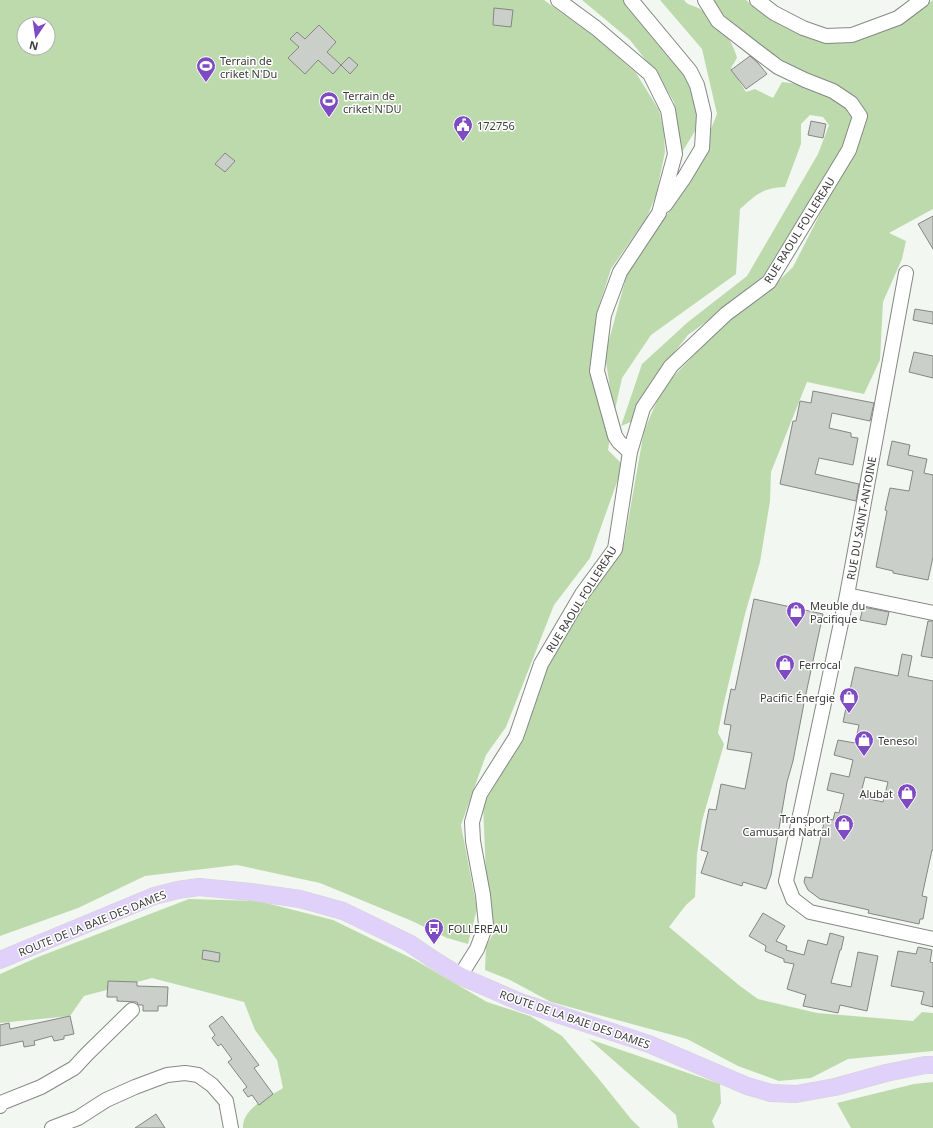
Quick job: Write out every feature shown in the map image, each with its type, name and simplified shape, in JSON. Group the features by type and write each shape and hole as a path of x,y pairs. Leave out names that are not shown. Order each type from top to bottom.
{"main road":[{"name":"ROUTE DE LA BAIE DES DAMES","path":"0,960 154,896 199,887 251,892 300,898 343,911 409,943 460,976 520,1002 649,1044 746,1086 771,1093 796,1094 835,1087 925,1065 933,1065"}],"street":[{"path":"558,0 596,28 650,74 668,110 675,154 659,214"},
{"path":"630,452 615,436 597,371 604,315 620,272 684,178 702,148 704,114 697,85 690,71 631,0"},
{"name":"RUE RAOUL FOLLEREAU","path":"460,976 477,949 486,925 483,895 473,841 472,822 480,794 516,737 541,664 582,594 615,549 630,452 643,408 671,366 726,314 769,282 848,150 860,116 851,103 833,91 804,80 778,66 758,52 718,21 705,0"},
{"path":"757,0 774,13 803,28 826,36 852,35 898,18 922,0"},
{"name":"RUE DU SAINT-ANTOINE","path":"906,273 847,594 786,881 793,899 810,912 933,939"},
{"path":"847,594 933,613"},
{"path":"0,1106 2,1103 41,1087 74,1068 132,1010"},
{"path":"52,1128 78,1118 106,1100 135,1087 167,1075 185,1073 198,1075 212,1085 226,1101 231,1128"}],"green space":[{"path":"0,0 544,0 595,37 636,73 659,110 664,133 665,152 656,195 647,217 611,269 596,315 594,386 610,437 608,450 623,465 590,558 554,605 506,727 486,755 461,825 477,909 468,944 447,938 412,921 320,883 237,865 145,876 78,908 0,936"},
{"path":"582,0 626,0 692,79 698,126 681,154 674,102 659,77 630,40"},
{"path":"660,0 684,0 706,13 718,24 732,43 737,58 731,68 746,92 755,89 773,98 782,82 799,84 842,103 853,115 844,144 759,283 688,335 648,386 633,421 621,426 642,364 688,322 747,276 818,154 829,125 823,117 810,115 801,124 801,144 785,187 765,190 751,199 740,209 736,274 651,335 622,378 614,414 605,355 628,270 688,185 717,114 702,49"},
{"path":"712,0 746,0 769,19 809,37 903,21 933,0 933,209 889,233 906,241 902,259 883,302 880,360 864,394 807,382 771,472 770,501 760,562 745,614 723,707 718,733 724,744 702,821 697,854 695,897 686,905 669,927 740,986 758,999 817,1013 913,1021 922,1012 933,1013 933,1051 848,1059 811,1078 779,1081 738,1066 687,1039 551,1002 510,980 485,970 486,946 493,934 486,875 483,805 523,737 548,651 580,609 624,544 644,431 663,387 733,315 762,297 793,267 850,155 865,116 737,29 714,5"},
{"path":"189,899 258,901 333,920 415,960 487,1002 530,1016 562,1036 640,1128 243,1128 247,1115 257,1104 283,1088 277,1060 255,1030 244,1002 152,978 84,996 70,1016 0,1023 0,974 38,957"},
{"path":"589,1039 720,1084 721,1103 712,1121 715,1128 678,1128 676,1115"},
{"path":"933,1082 933,1128 851,1128 837,1103 914,1084"}],"building":[{"path":"494,8 513,10 511,27 493,25"},
{"path":"319,25 336,42 327,52 341,65 333,74 318,60 305,74 288,58 299,47 290,39 297,32 305,39"},
{"path":"750,56 767,74 746,89 731,70"},
{"path":"349,57 358,65 350,74 341,65"},
{"path":"811,121 826,124 823,138 808,135"},
{"path":"225,153 235,161 225,172 215,164"},
{"path":"933,216 933,249 918,224"},
{"path":"915,309 933,312 933,324 913,320"},
{"path":"914,352 933,356 933,378 909,372"},
{"path":"813,391 874,403 870,421 832,413 829,428 851,433 851,437 858,438 853,465 819,458 815,474 859,484 856,501 780,484 793,421 796,421 800,401 811,403"},
{"path":"892,441 910,445 908,455 927,459 924,473 933,475 933,557 928,580 893,573 893,571 876,567 890,488 909,491 913,471 887,465"},
{"path":"754,599 823,614 793,761 787,782 771,875 766,889 743,882 742,886 701,873 708,852 701,850 709,809 716,810 721,784 745,789 752,753 727,749 731,725 724,724 731,689 735,690"},
{"path":"863,607 889,612 886,625 860,620"},
{"path":"928,621 933,621 933,658 921,656"},
{"path":"902,654 912,656 908,676 933,681 933,850 922,896 927,897 923,919 920,919 919,924 868,913 869,910 820,899 808,890 804,882 805,877 812,878 825,818 833,820 835,812 839,813 844,794 827,790 831,773 849,777 853,760 834,755 838,740 855,743 859,725 843,722 855,667 898,676","holes":["865,777 888,782 883,802 860,797"]},
{"path":"763,913 785,926 776,941 787,946 786,950 804,955 808,940 827,945 830,933 844,937 831,983 851,987 858,952 878,956 867,1011 840,1005 838,1013 803,1006 806,995 787,989 794,964 784,962 784,959 765,951 766,946 749,936"},
{"path":"918,947 932,950 930,962 933,963 933,1007 921,1004 924,992 891,986 898,951 916,954"},
{"path":"203,950 220,953 219,962 202,959"},
{"path":"108,981 137,982 137,986 168,987 167,1006 158,1006 158,1011 143,1011 143,1005 138,1005 137,1002 117,1001 117,997 107,997"},
{"path":"70,1016 74,1034 64,1036 64,1039 54,1041 52,1036 34,1041 35,1045 24,1047 23,1041 0,1046 0,1025 9,1023 10,1029"},
{"path":"222,1016 259,1065 254,1068 273,1094 259,1105 252,1095 248,1097 243,1090 247,1087 228,1062 232,1059 221,1044 218,1046 212,1038 215,1035 209,1026"},
{"path":"156,1114 165,1128 135,1128"}],"place":[{"name":"Terrain de criket N'Du","path":"206,83"},
{"name":"Terrain de criket N'DU","path":"329,118"},
{"name":"172756","path":"463,142"},
{"name":"Meuble du Pacifique","path":"796,628"},
{"name":"Ferrocal","path":"785,681"},
{"name":"Pacific Énergie","path":"849,714"},
{"name":"Tenesol","path":"864,757"},
{"name":"Alubat","path":"907,810"},
{"name":"Transport Camusard Natral","path":"844,841"},
{"name":"FOLLEREAU","path":"434,945"}]}
